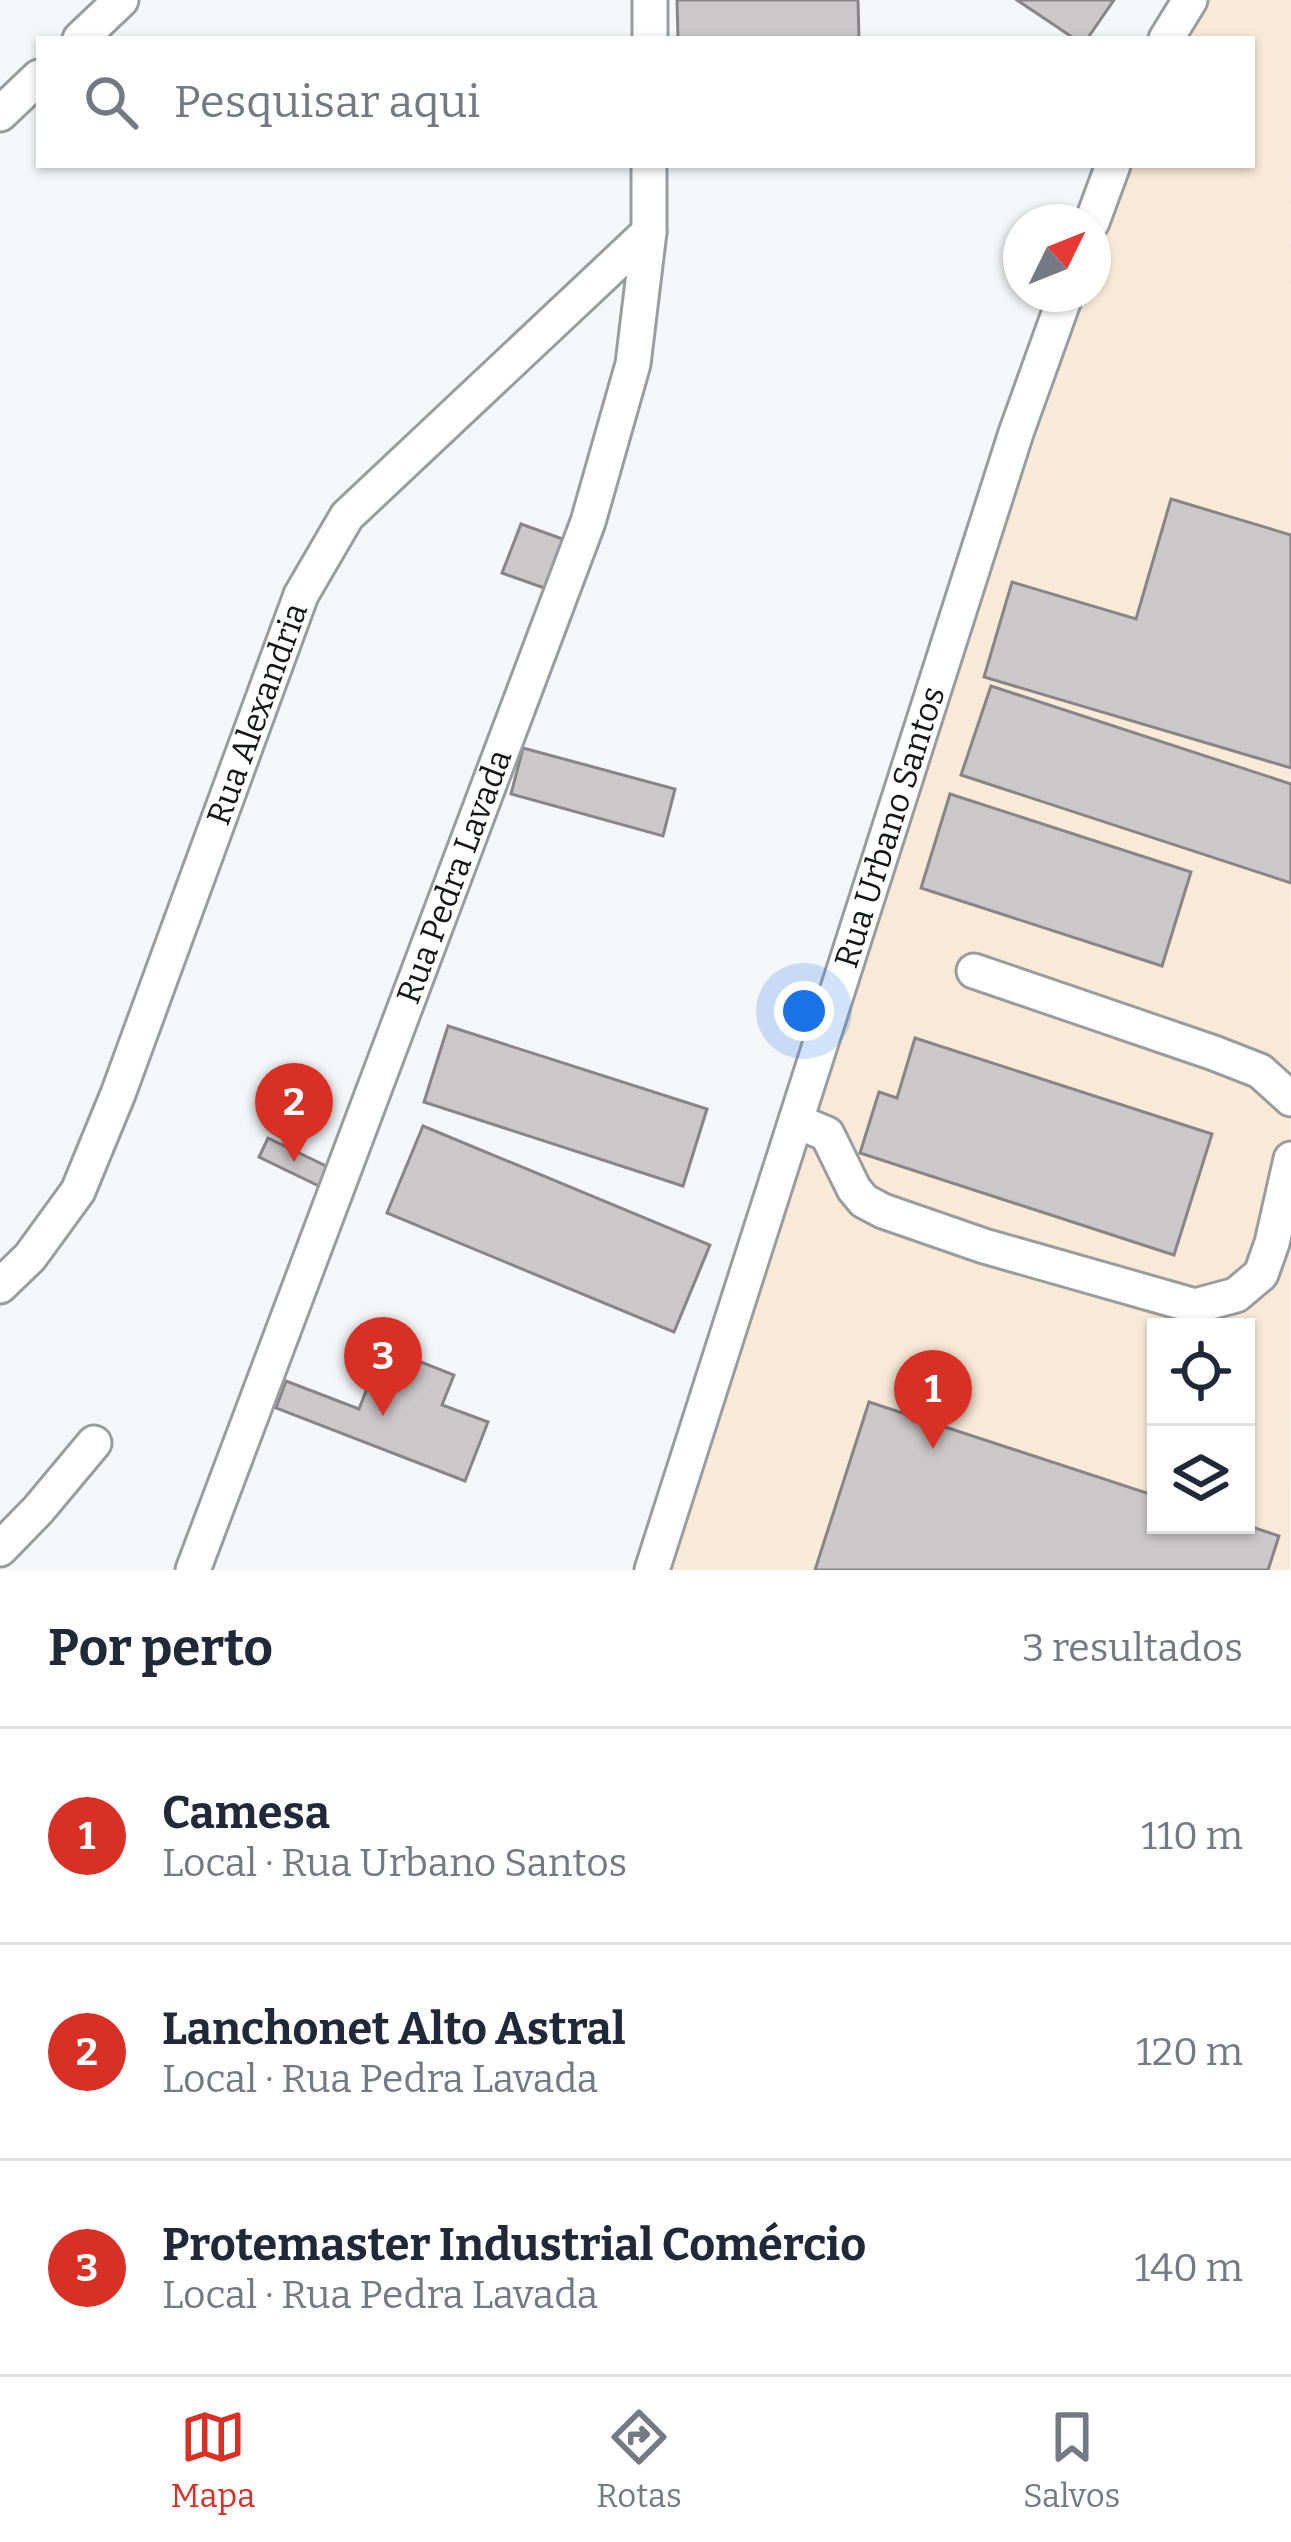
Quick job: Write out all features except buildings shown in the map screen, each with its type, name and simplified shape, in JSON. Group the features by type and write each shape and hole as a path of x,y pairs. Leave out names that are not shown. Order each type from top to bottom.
{"street":[{"path":"83,36 121,0"},
{"path":"650,0 650,36"},
{"path":"1168,36 1190,0"},
{"path":"0,114 36,80"},
{"name":"Rua Pedra Lavada","path":"193,1570 588,522 634,364 649,232 649,168"},
{"path":"1099,204 1112,168"},
{"name":"Rua Alexandria","path":"0,1286 30,1257 78,1191 301,595 346,516 649,232"},
{"name":"Rua Urbano Santos","path":"652,1570 1016,433 1060,312"},
{"path":"974,971 1260,1071 1291,1099"},
{"path":"796,1120 827,1134 854,1189 884,1211 984,1246 1195,1306 1236,1295 1261,1274 1291,1160"},
{"path":"0,1549 94,1443"}],"shaded area":[{"path":"1198,0 1291,0 1290,1570 651,1570 1079,312 1111,312 1111,217 1128,168 1255,168 1255,36 1174,36"}],"place":[{"name":"Lanchonet Alto Astral","path":"294,1162"},
{"name":"Protemaster Industrial Comércio","path":"383,1416"},
{"name":"Camesa","path":"933,1449"}]}
